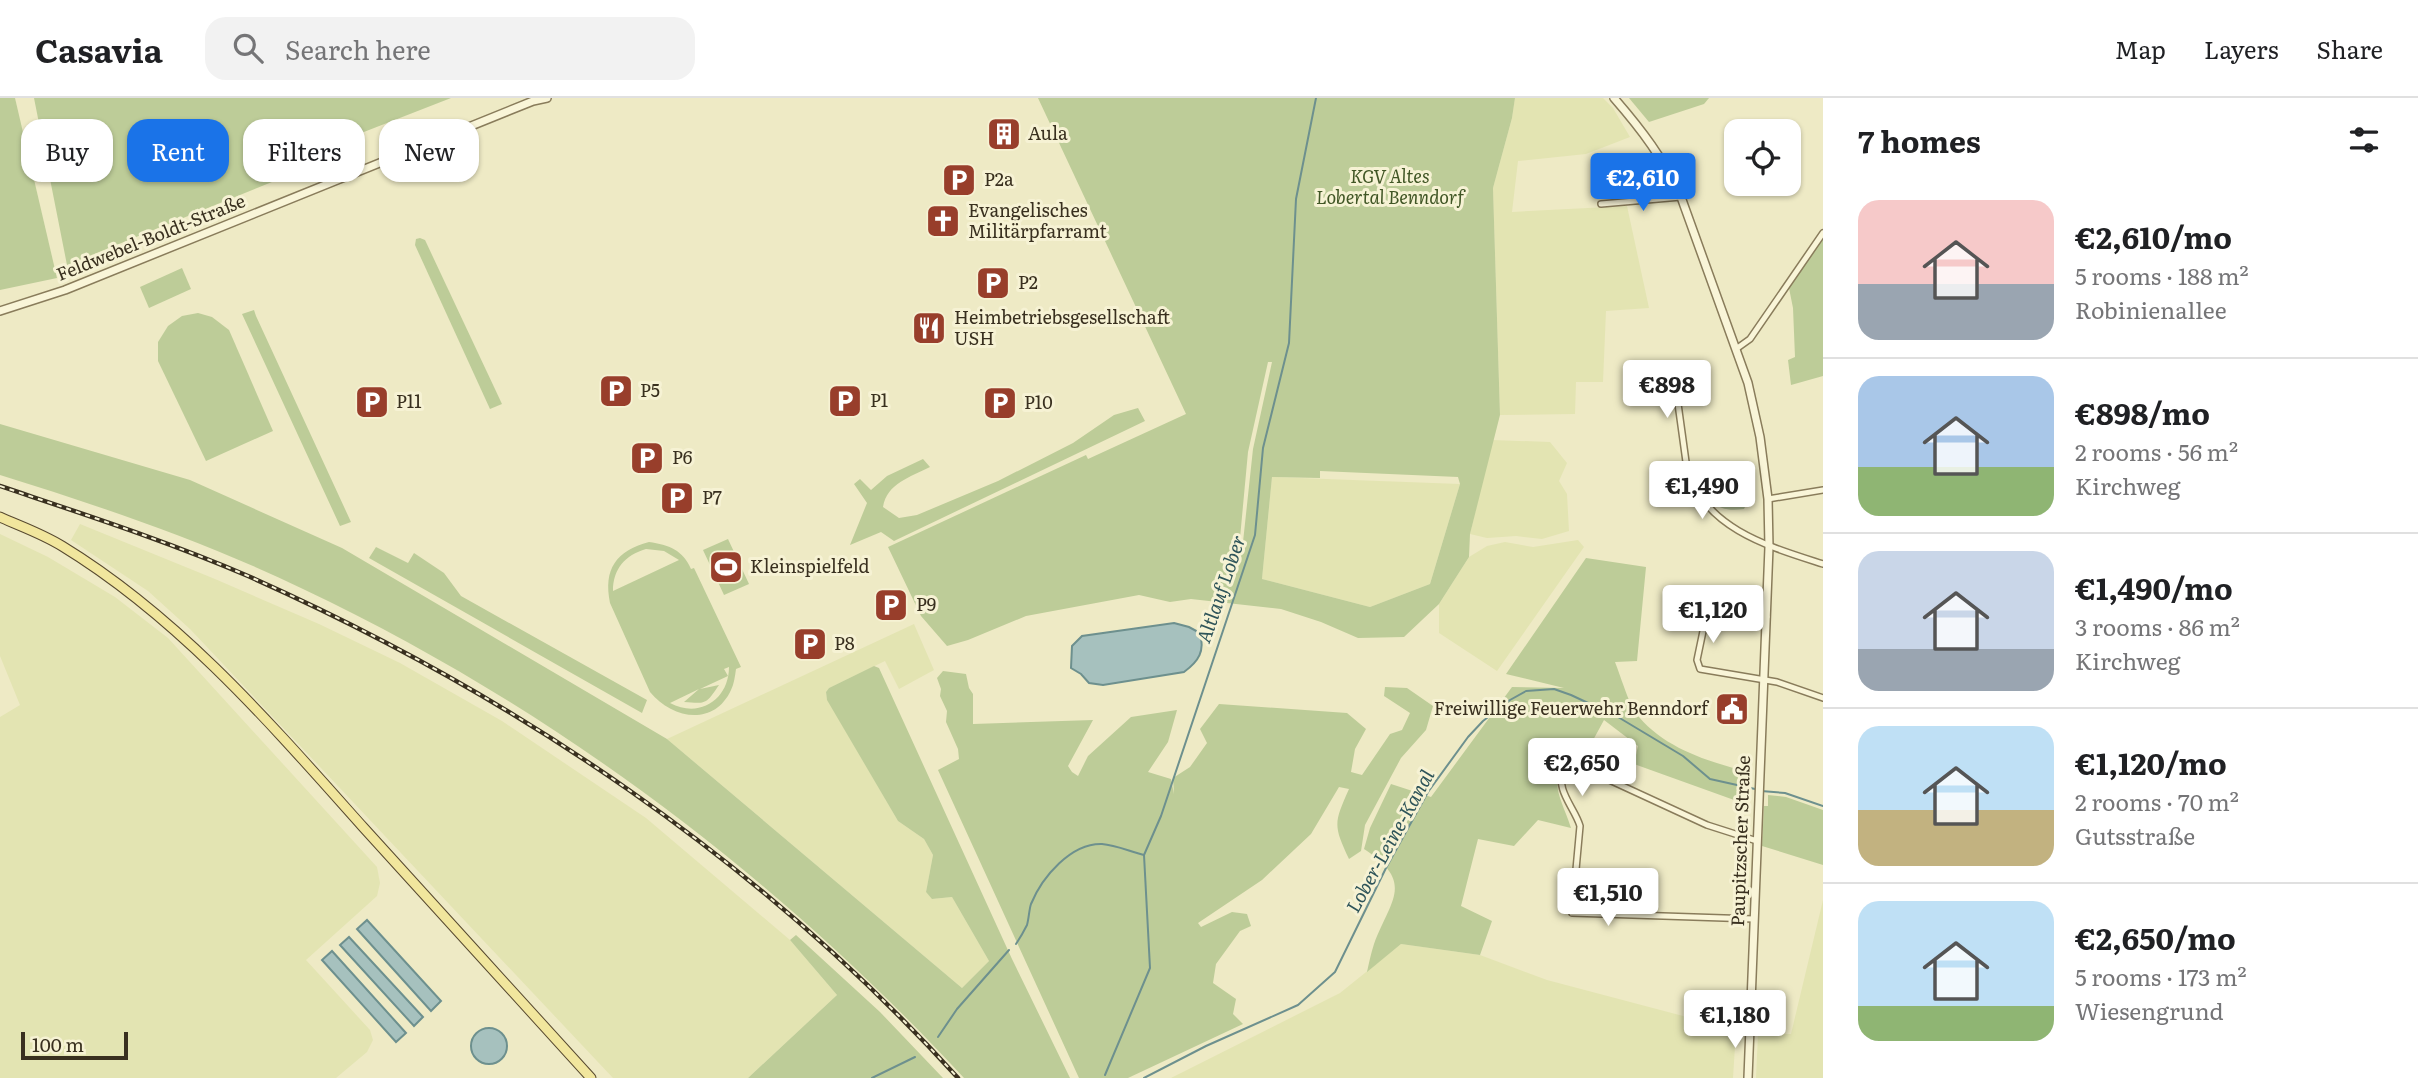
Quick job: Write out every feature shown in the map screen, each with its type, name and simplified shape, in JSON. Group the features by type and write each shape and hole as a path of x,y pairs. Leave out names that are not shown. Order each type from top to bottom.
{"main road":[{"path":"0,517 60,545 118,583 194,647 320,779 591,1078"}],"street":[{"name":"Feldwebel-Boldt-Straße","path":"0,311 65,290 393,156 533,101 547,98"},
{"name":"Paupitzscher Straße","path":"1614,98 1644,132 1670,172 1681,197 1737,349 1760,437 1768,499 1769,547 1748,1078"},
{"path":"1601,204 1681,197"},
{"path":"1737,349 1750,339 1823,233"},
{"path":"1675,382 1687,470 1702,502 1719,518 1769,547 1823,564"},
{"path":"1768,499 1823,490"},
{"path":"1767,617 1707,612 1698,666 1704,671 1764,679 1823,698"},
{"path":"1755,919 1572,913 1580,827 1564,793 1561,775 1564,769 1572,765 1586,768 1707,825 1757,841"}],"green space":[{"path":"0,98 15,98 21,124 21,182 35,182 57,278 0,290"},
{"path":"34,98 451,98 397,119 379,119 379,126 365,132 365,119 243,119 243,182 272,182 67,265 51,182 113,182 113,119 38,119"},
{"name":"KGV Altes Lobertal Benndorf","path":"1038,98 1515,98 1493,188 1500,415 1470,534 1469,557 1439,604 1404,637 1358,638 1281,609 1191,599 1170,602 1139,595 1026,616 947,646 921,616 888,547 1086,455 1088,459 1186,414","holes":["1268,362 1272,362 1253,449 1243,542 1222,561 1240,538 1248,452","1320,471 1458,477 1460,484 1430,584 1370,607 1262,579 1272,477 1320,478"]},
{"path":"1515,98 1603,98 1613,108 1630,137 1586,154 1518,161 1512,212 1627,206 1649,308 1606,311 1603,382 1576,382 1575,414 1500,415 1493,188"},
{"path":"1629,98 1709,98 1704,104 1649,122"},
{"path":"1823,238 1823,376 1791,385 1788,360 1795,357 1793,308 1789,288"},
{"path":"416,239 425,240 502,404 490,409 415,245"},
{"path":"182,268 191,289 149,308 140,287"},
{"path":"254,310 351,522 340,526 242,314"},
{"path":"198,313 212,317 229,330 273,431 206,461 158,361 158,342 168,326 182,316"},
{"path":"1138,408 1145,421 894,541 881,532 850,545 867,503 854,484 860,479 871,490 887,476 923,459 930,467 895,486 885,499 883,507 899,518 917,515 998,481 1073,443 1114,415"},
{"path":"0,424 190,480 342,548 667,739 962,988 989,961 952,897 932,899 926,892 933,855 924,839 898,821 827,700 826,692 829,688 874,666 879,668 1012,959 1070,1078 964,1078 892,1004 817,933 657,802 572,742 485,687 395,636 303,589 154,526 0,475"},
{"path":"1492,440 1550,442 1567,463 1559,481 1567,494 1569,531 1542,539 1516,536 1487,538 1470,534"},
{"path":"1745,472 1747,503 1744,509 1727,509 1715,504 1697,480"},
{"path":"1272,477 1460,484 1430,584 1370,607 1262,579"},
{"path":"80,524 319,624 400,663 502,721 646,818 790,940 837,995 748,1078 613,1078 190,629 148,591 71,540"},
{"path":"0,534 48,557 115,597 168,638 377,867 380,883 377,896 306,960 370,1030 373,1040 367,1052 336,1078 0,1078 0,717 20,705 0,656"},
{"name":"Kleinspielfeld","path":"728,539 749,584 724,595 703,550"},
{"path":"1578,540 1584,547 1497,671 1439,633 1439,604 1469,557 1487,546 1505,542 1533,547"},
{"path":"649,542 669,547 684,557 691,569 694,568 741,667 736,669 734,683 724,702 714,710 704,714 681,713 659,701 650,692 610,603 608,591 608,580 614,563 620,556","holes":["646,549 664,551 679,560 613,591 618,570 632,555","728,676 724,688 711,703 692,709 670,703 699,689 684,702 705,701 719,685 700,689"]},
{"path":"376,547 408,563 414,553 444,573 461,596 647,700 642,713 369,558"},
{"path":"1586,558 1646,567 1637,661 1615,662 1630,703 1646,725 1672,744 1702,758 1749,772 1748,805 1634,764 1638,746 1604,720 1585,755 1573,753 1559,771 1558,789 1571,828 1538,820 1514,846 1478,839 1461,906 1492,921 1480,955 1401,944 1367,972 1374,944 1392,904 1394,882 1390,872 1380,861 1364,849 1370,828 1391,784 1431,797 1512,687 1564,688 1506,674"},
{"path":"914,624 934,670 899,689 885,661 829,688 826,692 827,699 898,821 924,839 933,855 926,892 933,899 952,897 989,961 962,988 667,739"},
{"path":"943,671 966,674 973,694 973,724 1093,720 1068,766 1078,776 1088,756 1131,717 1177,710 1168,742 1148,772 1171,779 1174,794 1173,778 1190,767 1207,743 1200,729 1219,704 1347,713 1366,729 1355,749 1351,772 1362,775 1390,734 1402,730 1410,713 1384,696 1385,687 1407,688 1433,706 1426,730 1401,758 1365,825 1361,851 1349,859 1340,838 1338,817 1349,789 1339,787 1311,834 1262,880 1198,923 1201,927 1232,912 1247,914 1251,926 1240,931 1216,964 1213,983 1236,999 1233,1014 1243,1024 1128,1078 1079,1078 938,770 959,759 958,749 946,722 947,711 940,696 941,689 937,678"},
{"path":"1768,795 1786,797 1823,810 1823,865 1762,846 1764,806 1768,806"},
{"path":"1823,900 1823,1078 1756,1078 1758,1034 1791,1034"},
{"path":"796,935 880,1012 943,1078 748,1078 837,995 790,940"},
{"path":"1401,944 1480,955 1547,980 1736,1030 1733,1078 1171,1078 1340,993"}],"water":[{"path":"1174,623 1200,633 1200,655 1184,672 1103,685 1089,683 1071,668 1072,646 1082,636"},
{"path":"367,920 441,1001 431,1011 357,929"},
{"path":"349,937 423,1017 414,1026 340,945"},
{"path":"332,951 406,1033 396,1042 322,960"},
{"path":"489,1028 501,1034 507,1046 501,1058 489,1064 477,1058 471,1046 477,1034"}],"waterway":[{"name":"Altlauf Lober","path":"1105,1075 1150,968 1144,855 1161,816 1255,535 1263,448 1289,343 1296,199 1316,98"},
{"name":"Lober-Leine-Kanal","path":"1144,1078 1206,1046 1298,1005 1335,972 1386,868 1428,792 1483,721 1526,691 1554,689 1571,695 1618,717 1683,756 1710,779 1755,789"},
{"name":"Lober-Leine-Kanal","path":"1761,791 1785,793 1823,806"},
{"path":"1016,944 1027,925 1031,904 1042,883 1069,855 1090,845 1102,844 1144,855"},
{"path":"938,1037 957,1009 1009,950"},
{"path":"872,1078 915,1057"}],"railway":[{"path":"0,486 156,540 248,576 347,623 444,674 538,730 629,790 717,855 802,925 882,999 958,1078"}],"place":[{"name":"Aula","path":"1004,134"},
{"name":"P2a","path":"959,180"},
{"name":"Evangelisches Militärpfarramt","path":"943,221"},
{"name":"P2","path":"993,283"},
{"name":"Heimbetriebsgesellschaft USH","path":"929,328"},
{"name":"P5","path":"616,391"},
{"name":"P1","path":"845,401"},
{"name":"P11","path":"372,402"},
{"name":"P10","path":"1000,403"},
{"name":"P6","path":"647,458"},
{"name":"P7","path":"677,498"},
{"name":"Kleinspielfeld","path":"726,567"},
{"name":"P9","path":"891,605"},
{"name":"P8","path":"810,644"},
{"name":"Freiwillige Feuerwehr Benndorf","path":"1732,709"}]}
